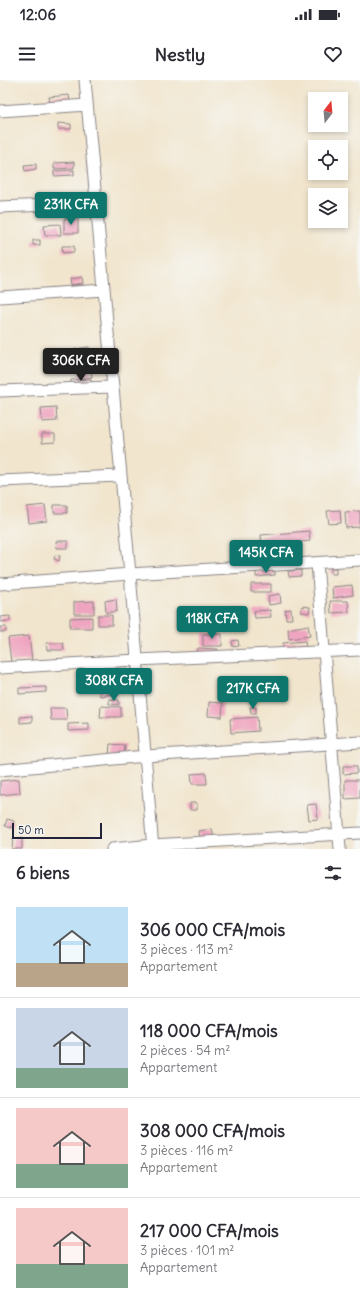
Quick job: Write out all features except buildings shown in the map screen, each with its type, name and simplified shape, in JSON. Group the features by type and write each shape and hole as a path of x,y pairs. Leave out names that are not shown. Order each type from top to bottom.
{"street":[{"path":"85,80 130,574 152,847"},
{"path":"0,111 87,105"},
{"path":"0,208 96,203"},
{"path":"0,297 104,290"},
{"path":"0,390 112,387"},
{"path":"0,481 120,476"},
{"path":"0,584 130,574 360,560"},
{"path":"317,563 323,653 340,849"},
{"path":"0,668 360,650"},
{"path":"0,770 145,756 360,742"},
{"path":"112,849 360,833"}]}
